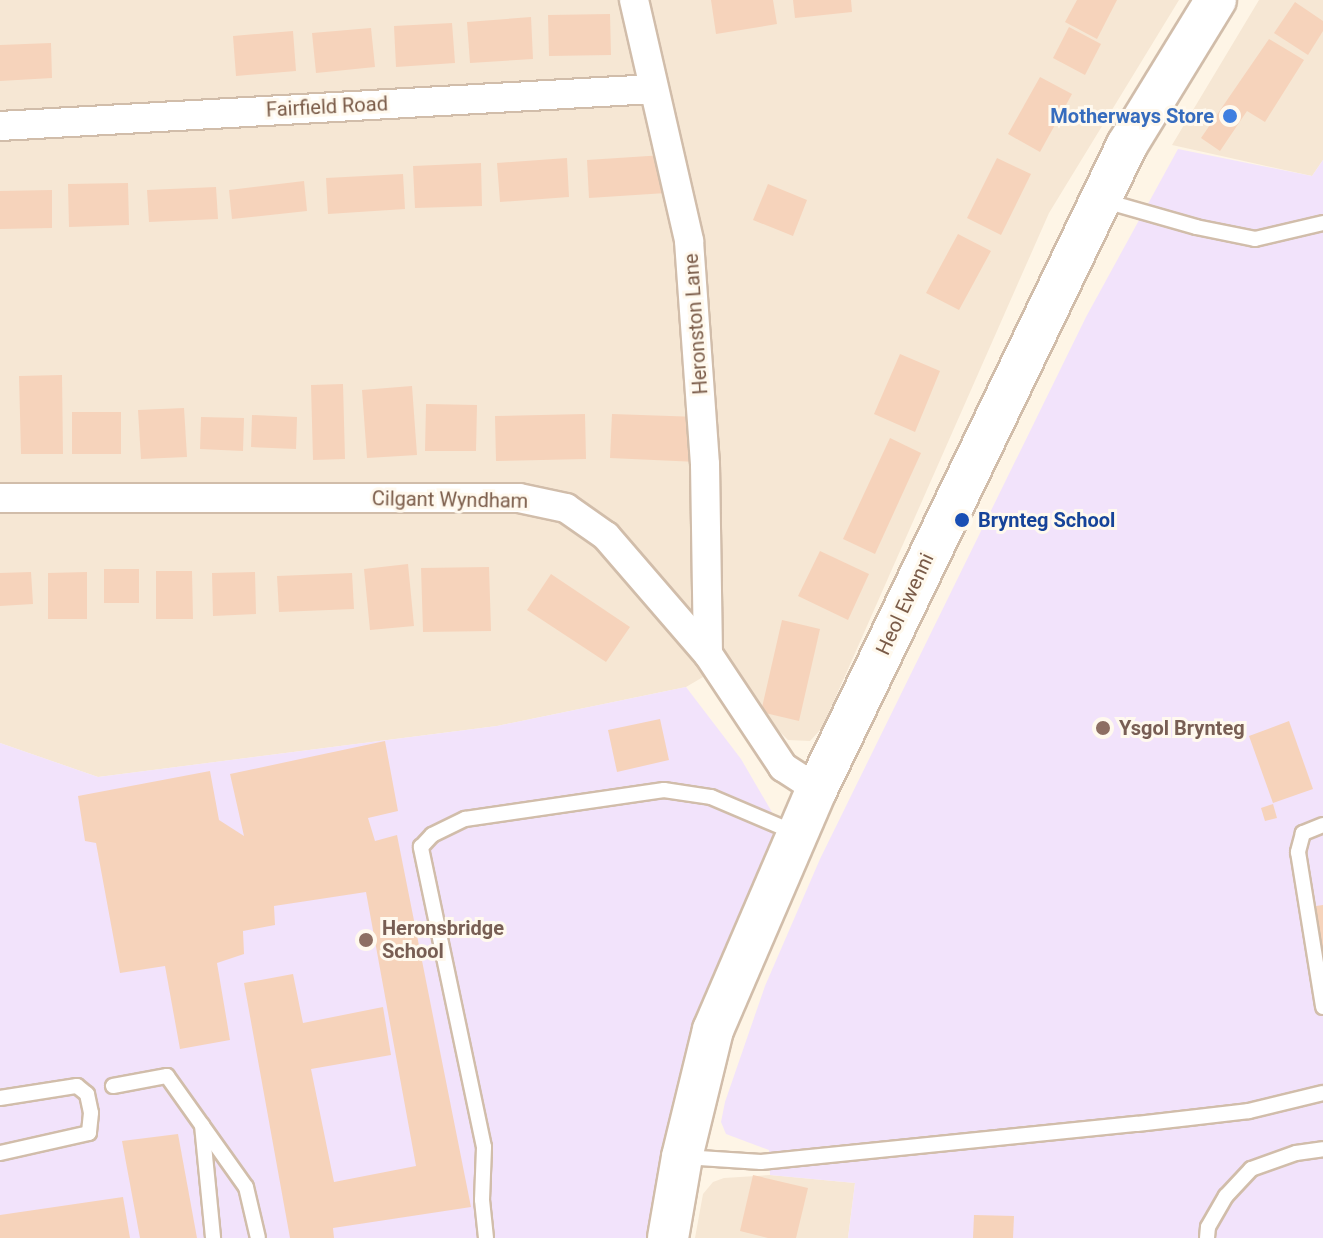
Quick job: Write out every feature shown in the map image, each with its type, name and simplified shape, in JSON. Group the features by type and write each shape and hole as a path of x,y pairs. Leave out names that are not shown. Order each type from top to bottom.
{"street":[{"name":"Heronston Lane","path":"634,0 689,241 705,450 708,654"},
{"name":"Heol Ewenni","path":"668,1238 682,1157 713,1030 817,789 1127,145 1216,0"},
{"name":"Fairfield Road","path":"0,126 653,89"},
{"name":"Cilgant Wyndham","path":"0,498 519,498 566,508 606,536 708,654 783,767 817,789"}],"lane":[{"path":"1100,199 1196,227 1255,239 1323,223"},
{"path":"486,1238 482,1200 484,1147 421,847 432,835 465,819 664,790 711,797 800,834"},
{"path":"1323,825 1303,833 1298,852 1323,1007"},
{"path":"113,1086 167,1076 246,1187 258,1238"},
{"path":"0,1098 77,1086 87,1094 91,1113 89,1133 0,1153"},
{"path":"682,1157 761,1162 1249,1111 1323,1093"},
{"path":"202,1125 213,1238"},
{"path":"1207,1238 1208,1227 1226,1196 1251,1169 1296,1153 1323,1149"}],"shaded area":[{"path":"0,0 1179,0 1049,213 822,728 810,741 788,740 769,721 742,683 732,660 686,687 497,726 98,777 0,743"},
{"path":"1259,0 1323,0 1323,160 1312,176 1172,145"},
{"name":"Ysgol Brynteg","path":"1178,149 1312,176 1323,160 1323,1238 848,1238 855,1183 770,1175 769,1150 726,1134 721,1122 725,1102 765,986 820,859 1086,317"},
{"name":"Heronsbridge School","path":"686,687 741,759 780,826 685,1055 648,1238 0,1238 0,743 98,777 497,726"},
{"path":"770,1175 855,1183 848,1238 695,1238 703,1194 713,1182 724,1178"}],"building":[{"path":"711,0 773,0 777,24 716,34"},
{"path":"793,0 851,0 852,12 795,18"},
{"path":"1077,0 1117,0 1097,39 1065,22"},
{"path":"1295,2 1323,21 1323,31 1308,55 1274,33"},
{"path":"610,14 611,55 549,56 548,15"},
{"path":"531,17 533,59 470,63 467,22"},
{"path":"452,23 455,63 396,67 394,26"},
{"path":"1069,27 1101,44 1085,75 1053,58"},
{"path":"371,28 375,67 316,73 312,33"},
{"path":"293,31 296,71 236,76 233,36"},
{"path":"1269,39 1304,60 1265,122 1247,111 1220,151 1201,138"},
{"path":"51,43 52,78 0,81 0,45"},
{"path":"1040,77 1072,94 1040,152 1008,134"},
{"path":"664,155 666,193 589,198 587,160"},
{"path":"567,158 569,197 500,202 497,163"},
{"path":"997,158 1031,174 1001,235 967,218"},
{"path":"481,163 482,206 415,208 413,166"},
{"path":"403,174 405,209 328,214 326,178"},
{"path":"304,181 307,211 232,219 229,190"},
{"path":"128,183 129,225 69,227 68,184"},
{"path":"768,184 807,200 793,236 753,220"},
{"path":"216,187 218,219 149,222 147,190"},
{"path":"52,190 52,228 0,229 0,191"},
{"path":"958,234 991,251 959,310 926,293"},
{"path":"900,354 940,371 915,432 874,414"},
{"path":"62,375 63,454 21,454 19,376"},
{"path":"343,384 345,459 313,460 311,385"},
{"path":"412,386 417,455 367,458 362,390"},
{"path":"426,404 477,405 476,451 425,451"},
{"path":"184,408 187,457 141,459 138,410"},
{"path":"72,412 121,412 121,454 72,454"},
{"path":"585,414 586,459 496,461 495,416"},
{"path":"612,414 699,417 698,462 610,458"},
{"path":"252,415 297,417 296,449 251,447"},
{"path":"201,417 244,418 243,451 200,449"},
{"path":"890,438 921,453 875,554 843,539"},
{"path":"820,551 869,574 848,620 798,596"},
{"path":"408,564 414,626 370,630 364,569"},
{"path":"489,567 491,631 423,632 421,568"},
{"path":"104,569 139,569 139,603 104,603"},
{"path":"156,571 192,571 193,619 156,619"},
{"path":"31,572 33,604 0,606 0,573"},
{"path":"87,572 87,619 48,619 48,573"},
{"path":"255,572 256,614 213,616 212,573"},
{"path":"352,573 354,609 279,612 277,576"},
{"path":"551,574 630,627 606,662 527,610"},
{"path":"782,620 820,629 799,721 761,712"},
{"path":"660,719 669,760 617,772 608,730"},
{"path":"1289,721 1313,789 1273,803 1249,736"},
{"path":"385,741 398,811 368,818 375,841 397,835 471,1207 333,1228 334,1238 290,1238 244,983 293,974 303,1023 383,1007 391,1055 311,1069 334,1182 416,1166 366,892 274,906 275,925 243,931 244,954 217,963 230,1040 180,1049 165,966 120,973 96,843 85,841 78,796 210,771 219,820 244,836 230,774"},
{"path":"1273,804 1277,818 1265,821 1261,808"},
{"path":"1323,905 1323,980 1321,980 1316,906"},
{"path":"178,1134 197,1238 140,1238 122,1141"},
{"path":"753,1175 808,1188 796,1238 768,1238 740,1231"},
{"path":"123,1197 130,1238 0,1238 0,1215"},
{"path":"974,1215 1014,1216 1013,1238 973,1238"}],"place":[{"name":"Motherways Store","path":"1230,116"},
{"name":"Brynteg School","path":"962,520"},
{"name":"Ysgol Brynteg","path":"1103,728"},
{"name":"Heronsbridge School","path":"366,940"}]}
